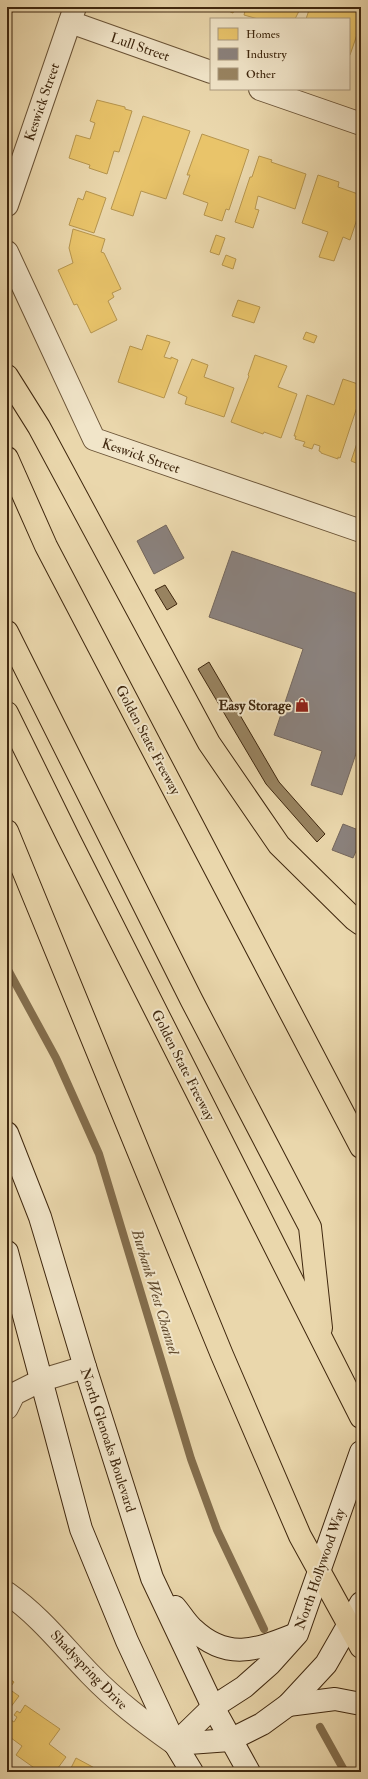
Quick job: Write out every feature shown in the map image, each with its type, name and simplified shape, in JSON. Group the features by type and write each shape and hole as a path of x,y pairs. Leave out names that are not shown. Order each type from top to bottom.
{"highway":[{"path":"7,376 39,427 209,743 278,845 354,919 361,924"},
{"name":"Golden State Freeway","path":"7,458 46,546 360,1145"},
{"path":"7,632 192,1001 310,1227 322,1341"},
{"name":"Golden State Freeway","path":"7,713 72,846 361,1417"},
{"path":"7,831 222,1355 300,1536 361,1647"}],"main road":[{"name":"Lull Street","path":"73,15 210,72"},
{"name":"Keswick Street","path":"7,205 73,15"},
{"path":"263,90 361,124"},
{"name":"Keswick Street","path":"7,252 94,439 361,531"},
{"name":"North Glenoaks Boulevard","path":"7,1132 40,1217 85,1367 152,1578 230,1740 249,1772"},
{"path":"7,1252 81,1529 127,1640 175,1744 192,1772"},
{"path":"7,1408 14,1394 42,1380 85,1367"},
{"name":"North Hollywood Way","path":"175,1744 214,1707 244,1687 270,1664 297,1634 361,1452"},
{"path":"152,1578 193,1629 218,1646 240,1651 263,1647 297,1634"},
{"name":"Shadyspring Drive","path":"7,1593 36,1616 122,1706 175,1744"},
{"path":"175,1744 230,1740 262,1724 288,1705 326,1664 361,1603"},
{"path":"288,1705 336,1699 361,1704"}],"building: Homes":[{"path":"7,7 14,7 12,13 7,11"},
{"path":"219,7 235,7 233,13"},
{"path":"246,7 301,7 296,18 254,18 244,15"},
{"path":"310,7 361,7 361,23 350,55 350,18 306,18"},
{"path":"361,47 361,59 358,57"},
{"path":"97,100 125,107 125,109 132,111 119,152 114,151 107,174 89,168 90,165 69,158 76,135 90,139 95,123 90,121"},
{"path":"143,116 190,131 166,199 141,191 133,216 111,209"},
{"path":"202,134 249,150 229,210 226,209 222,221 204,215 208,203 183,194 190,175 187,175"},
{"path":"259,156 272,160 271,162 306,174 295,209 258,196 255,209 259,210 253,228 235,222 250,177 252,177"},
{"path":"318,175 339,182 338,187 361,195 361,207 350,240 343,237 334,261 319,257 328,232 302,223"},
{"path":"86,191 106,198 94,233 69,225 78,198 83,200"},
{"path":"73,229 105,239 101,252 104,253 121,289 112,293 114,297 108,301 117,320 91,333 77,304 74,305 58,270 73,263 69,248"},
{"path":"216,235 225,238 219,255 210,252"},
{"path":"226,255 236,259 233,269 222,265"},
{"path":"238,300 260,307 254,323 232,316"},
{"path":"306,332 317,336 314,343 303,339"},
{"path":"147,335 170,342 164,357 171,359 171,357 178,360 164,398 118,382 130,346 142,350"},
{"path":"255,355 287,366 278,387 297,394 281,438 264,432 263,434 231,422 249,376 248,375"},
{"path":"192,359 208,365 204,377 234,388 224,417 185,404 187,397 178,393"},
{"path":"343,379 361,385 361,395 340,458 338,457 338,459 321,453 319,451 320,446 314,444 312,449 303,446 305,442 295,439 296,436 294,436 307,395 334,405"},
{"path":"361,427 361,465 351,461"},
{"path":"7,1677 14,1682 9,1689 19,1696 7,1712"},
{"path":"25,1705 60,1729 49,1744 66,1757 55,1772 40,1772 16,1755 22,1746 7,1735 7,1731 11,1726 8,1724 11,1720 14,1722 17,1717 14,1715 17,1711 20,1713"},
{"path":"76,1758 102,1772 69,1772"}],"building: Industry":[{"path":"166,525 184,558 154,574 137,541"},
{"path":"232,551 361,595 361,739 342,795 311,785 322,751 274,735 303,649 209,617"},
{"path":"361,818 361,831 357,829"},
{"path":"343,824 361,831 361,840 353,858 332,850"}],"building: Other":[{"path":"165,585 177,604 167,610 155,590"},
{"path":"209,662 279,782 325,834 317,842 266,784 198,669"}],"waterway":[{"name":"Burbank West Channel","path":"7,968 56,1058 99,1154 191,1459 217,1530 264,1629"},
{"name":"Burbank West Channel","path":"320,1727 345,1772"}],"place":[{"name":"Easy Storage","path":"302,705"}]}
